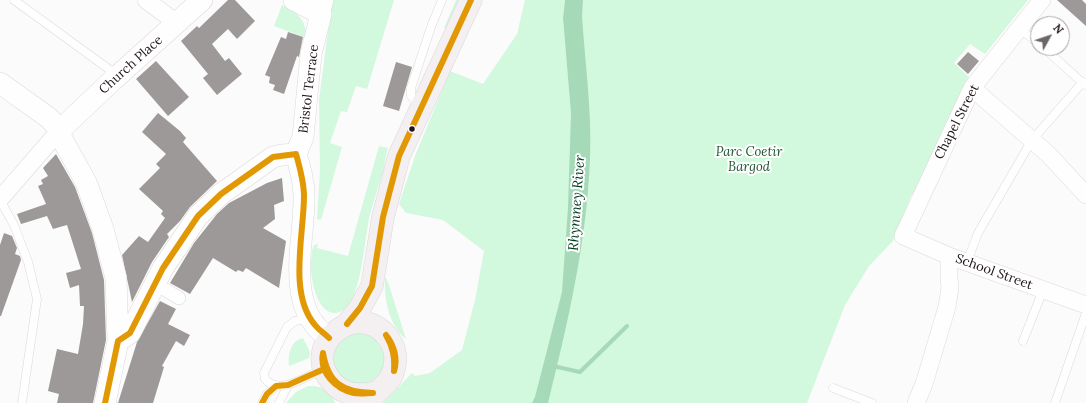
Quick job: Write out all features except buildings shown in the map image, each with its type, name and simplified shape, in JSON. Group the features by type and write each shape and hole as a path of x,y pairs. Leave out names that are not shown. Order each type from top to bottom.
{"main road":[{"path":"347,324 360,308 372,286 383,217 399,156 472,0"},
{"path":"372,286 383,331 394,348 395,364 391,376 370,398 352,394 339,396 324,369 323,353 329,338 338,329 347,324 359,322 372,324 383,331"}],"street":[{"path":"146,0 176,24"},
{"name":"Church Place","path":"60,130 118,75 202,0"},
{"path":"294,0 323,7"},
{"name":"Chapel Street","path":"903,236 972,88 1042,0"},
{"name":"Bristol Terrace","path":"296,154 303,137 312,54 323,7"},
{"path":"0,83 49,118 60,130 62,139 86,182 103,229 114,271 118,313 118,341 105,403"},
{"path":"972,88 1032,140 1086,195"},
{"path":"0,199 6,180 60,130"},
{"path":"118,341 130,333 154,283 198,216 221,194 274,157 282,154 296,154 302,173 304,196 300,275 302,298 310,318 322,334 329,338"},
{"name":"School Street","path":"903,236 949,256 1086,305"},
{"path":"916,403 924,384 946,308 950,288 948,278 949,256"},
{"path":"154,283 179,298"}],"lane":[{"path":"14,0 118,75"},
{"path":"421,108 411,96 411,88 431,27 442,0"},
{"path":"1020,28 1030,36"},
{"path":"967,262 978,233 1032,140 1084,84 1053,56"},
{"path":"0,199 14,226 28,262 37,298 22,403"},
{"path":"1023,341 1043,290"},
{"path":"1055,403 1086,313"},
{"path":"310,318 295,321 287,326 264,373 267,381 276,386 288,386 324,369"},
{"path":"262,403 267,394 276,386"},
{"path":"279,403 288,386"},
{"path":"833,388 872,403"}],"green space":[{"path":"332,0 394,0 367,89 356,86 347,112 341,111 330,143 342,147 321,220 317,219 320,170 319,100"},
{"path":"456,0 464,0 451,30 444,28"},
{"name":"Parc Coetir Bargod","path":"525,0 565,0 563,18 571,114 583,0 1028,0 985,54 970,44 954,63 969,77 925,176 911,196 893,241 869,266 845,305 807,403 383,403 412,373 415,376 430,373 462,350 475,300 484,251 443,220 406,213 399,204 415,156 450,71 483,84 517,34"},
{"path":"282,5 297,14 303,21 306,31 306,38 274,26"},
{"path":"379,146 388,148 383,172 369,218 356,289 348,306 342,311 335,313 327,310 321,304 316,295 313,285 311,262 312,252 314,245 318,244 317,248 348,256"},
{"path":"385,278 388,282 406,339 395,327 389,312 385,295"},
{"path":"367,331 387,352 384,373 366,386 345,383 332,363 335,348 346,334"},
{"path":"303,338 310,352 309,358 289,366 289,357 293,345 295,342"},
{"path":"308,386 325,389 331,394 335,403 286,403 296,392"}],"water":[{"name":"Rhymney River","path":"565,0 583,0 582,16 590,123 588,189 581,251 563,342 548,403 532,403 535,397 562,292 568,208 571,114 563,18"}],"waterway":[{"path":"553,366 580,372 627,326"}],"transit line":[{"path":"347,324 360,308 372,286 383,217 399,156 471,0"},
{"path":"296,154 302,175 304,191 299,263 302,297 307,312 315,325 329,338"},
{"path":"105,403 118,341 130,333 163,268 198,216 221,194 273,157 296,154"},
{"path":"386,335 394,352 396,362 394,371"},
{"path":"386,335 393,352 394,371"},
{"path":"323,353 329,372 333,379 339,384 353,391 373,393"},
{"path":"323,353 322,360 326,373 335,384 354,393 373,393"},
{"path":"262,403 267,394 276,386 288,385 324,369"}]}
